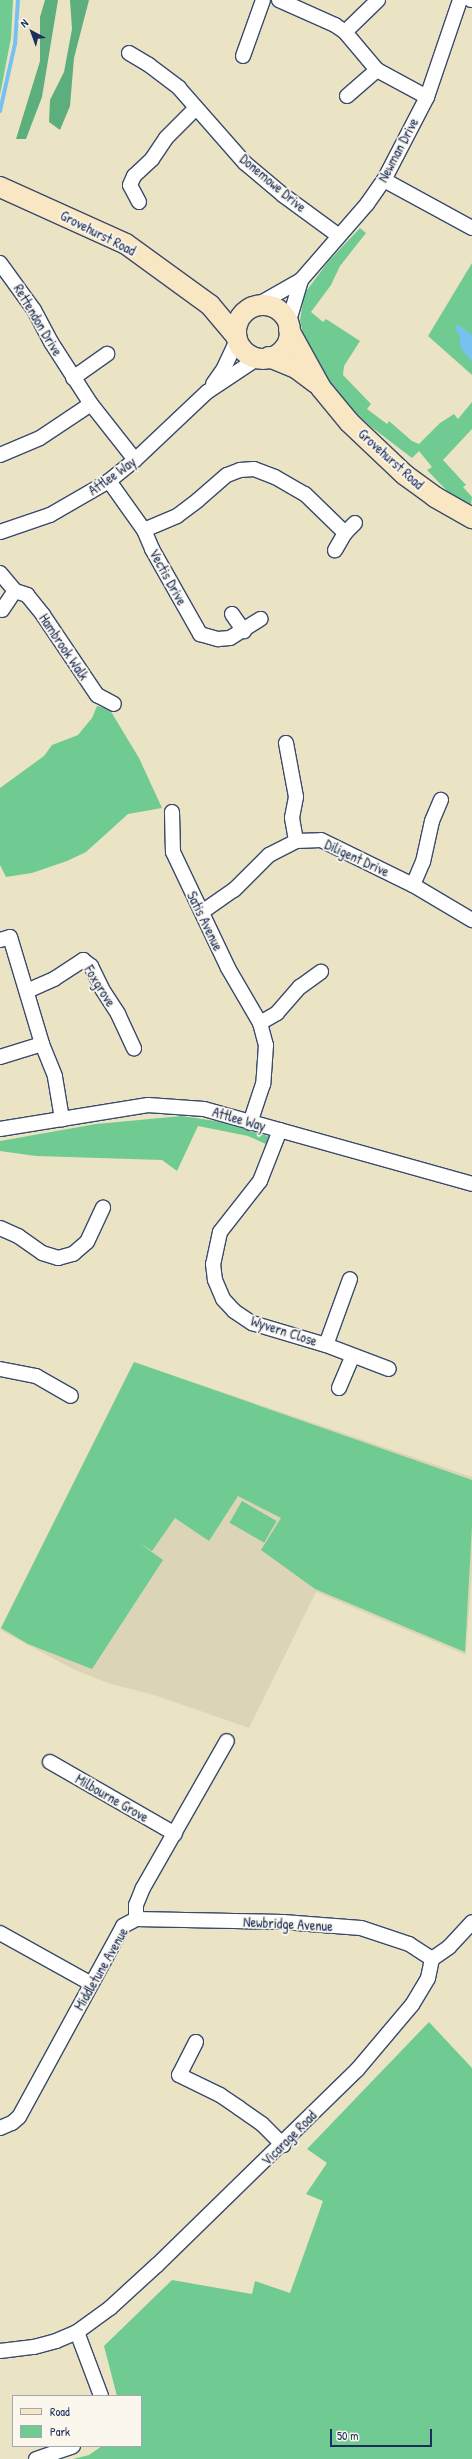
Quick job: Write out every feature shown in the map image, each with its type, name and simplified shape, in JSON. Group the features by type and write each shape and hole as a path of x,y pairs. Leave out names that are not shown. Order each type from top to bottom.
{"street":[{"path":"243,56 263,0"},
{"path":"279,0 325,20 345,32 378,70 427,97"},
{"path":"345,32 378,0"},
{"name":"Newman Drive","path":"254,307 301,280 367,204 384,180 427,97 460,0"},
{"name":"Donemowe Drive","path":"129,54 149,65 179,88 196,108 208,119 245,163 283,195 339,236"},
{"path":"347,96 378,70"},
{"path":"139,202 130,185 134,176 152,159 166,138 196,108"},
{"path":"384,180 472,228"},
{"name":"Grovehurst Road","path":"0,187 126,244 210,305 237,338"},
{"name":"Rettendon Drive","path":"0,264 34,310 73,378 91,404 135,460"},
{"name":"Newman Drive","path":"289,327 301,280"},
{"path":"210,305 254,307 270,306 278,310 289,327 284,348 264,358 246,353 237,338 238,321 254,307"},
{"name":"Grovehurst Road","path":"289,327 321,388"},
{"name":"Attlee Way","path":"0,532 50,515 109,482 135,460 207,392 224,368 237,338"},
{"path":"73,378 107,354"},
{"name":"Grovehurst Road","path":"264,358 296,368 321,388 350,422 405,475 435,497 472,518"},
{"name":"Attlee Way","path":"207,392 264,358"},
{"path":"0,455 40,438 91,404"},
{"path":"144,530 176,516 198,500 226,475 240,470 254,469 275,476 305,494 345,533"},
{"name":"Vectis Drive","path":"109,482 144,530 152,549 200,634 218,639 230,638 244,631 261,619"},
{"path":"335,550 345,533 355,523"},
{"name":"Hambrook Walk","path":"0,573 14,591 27,595 43,615 97,695 114,704"},
{"path":"2,610 14,591"},
{"path":"232,614 244,631"},
{"path":"286,743 296,797 292,818 296,841"},
{"path":"413,885 423,862 432,821 441,800"},
{"name":"Satis Avenue","path":"172,812 172,852 228,968 260,1023 266,1045 266,1067 258,1100 250,1123"},
{"name":"Diligent Drive","path":"202,912 234,890 269,855 296,841 321,840 413,885 472,920"},
{"path":"0,940 10,938 42,1044 55,1077 62,1119"},
{"name":"Foxgrove","path":"27,991 54,979 83,960 91,966 102,989 118,1014 134,1048"},
{"path":"260,1023 277,1013 300,987 321,972"},
{"path":"0,1057 42,1044"},
{"name":"Attlee Way","path":"0,1129 148,1105 204,1109 472,1184"},
{"name":"Wyvern Close","path":"280,1130 260,1181 220,1232 212,1264 214,1280 223,1299 234,1311 252,1323 326,1345 352,1357 389,1368"},
{"path":"0,1228 18,1236 42,1253 58,1258 73,1254 87,1242 103,1207"},
{"name":"Wyvern Close","path":"326,1345 350,1279"},
{"path":"339,1388 352,1357"},
{"path":"0,1369 36,1376 71,1396"},
{"name":"Middletune Avenue","path":"0,2128 12,2123 19,2117 90,1983 123,1926 136,1919 136,1905 143,1888 227,1741"},
{"name":"Milbourne Grove","path":"50,1762 175,1834"},
{"name":"Newbridge Avenue","path":"136,1919 283,1922 361,1928 409,1944 432,1959"},
{"path":"432,1959 449,1946 472,1922"},
{"path":"0,1933 90,1983"},
{"name":"Vicarage Road","path":"0,2351 34,2347 56,2341 77,2332 110,2308 283,2145 357,2070 399,2022 423,1988 432,1959"},
{"path":"196,2042 179,2075 220,2095 262,2124 283,2145"},
{"path":"77,2332 101,2395"},
{"path":"36,2459 70,2447"}],"shaded area":[{"path":"134,1362 472,1477 472,1570 466,1655 316,1592 249,1728 157,1696 108,1683 75,1670 0,1630"}],"green space":[{"path":"0,0 13,0 11,38 0,95"},
{"path":"45,0 58,0 42,97 26,139 16,139 40,61 40,17"},
{"path":"70,0 89,0 74,58 70,106 60,130 49,122 50,100 64,72 72,29"},
{"path":"360,228 366,233 340,266 331,285 311,312 323,322 326,319 360,341 344,366 343,375 371,404 367,409 387,424 389,421 412,441 419,444 440,423 454,414 458,419 472,402 472,429 443,460 466,485 463,487 472,497 471,505 450,494 427,470 432,467 419,451 412,458 370,426 335,393 306,348 300,320 304,294 328,262"},
{"path":"472,263 472,375 428,336"},
{"path":"97,706 110,710 139,758 162,808 128,814 86,852 67,861 32,873 6,877 0,865 0,788 44,756 52,745 78,735 92,718"},
{"path":"182,1116 222,1122 271,1137 268,1145 248,1136 198,1126 177,1171 162,1160 36,1156 0,1151 0,1141 96,1124"},
{"path":"134,1362 472,1480 472,1525 465,1652 315,1589 261,1550 281,1518 238,1496 209,1541 175,1518 152,1551 138,1542 163,1560 92,1669 28,1644 1,1628"},
{"path":"242,1501 277,1521 264,1543 230,1523"},
{"path":"429,2022 472,2068 472,2459 73,2459 89,2455 101,2447 142,2447 142,2395 117,2395 104,2346 172,2280 252,2294 255,2281 290,2293 323,2201 306,2194 327,2163 307,2149"}],"water":[{"path":"457,324 472,335 472,362 461,348 459,334 456,330"}],"waterway":[{"path":"0,111 15,44 18,0"}]}
